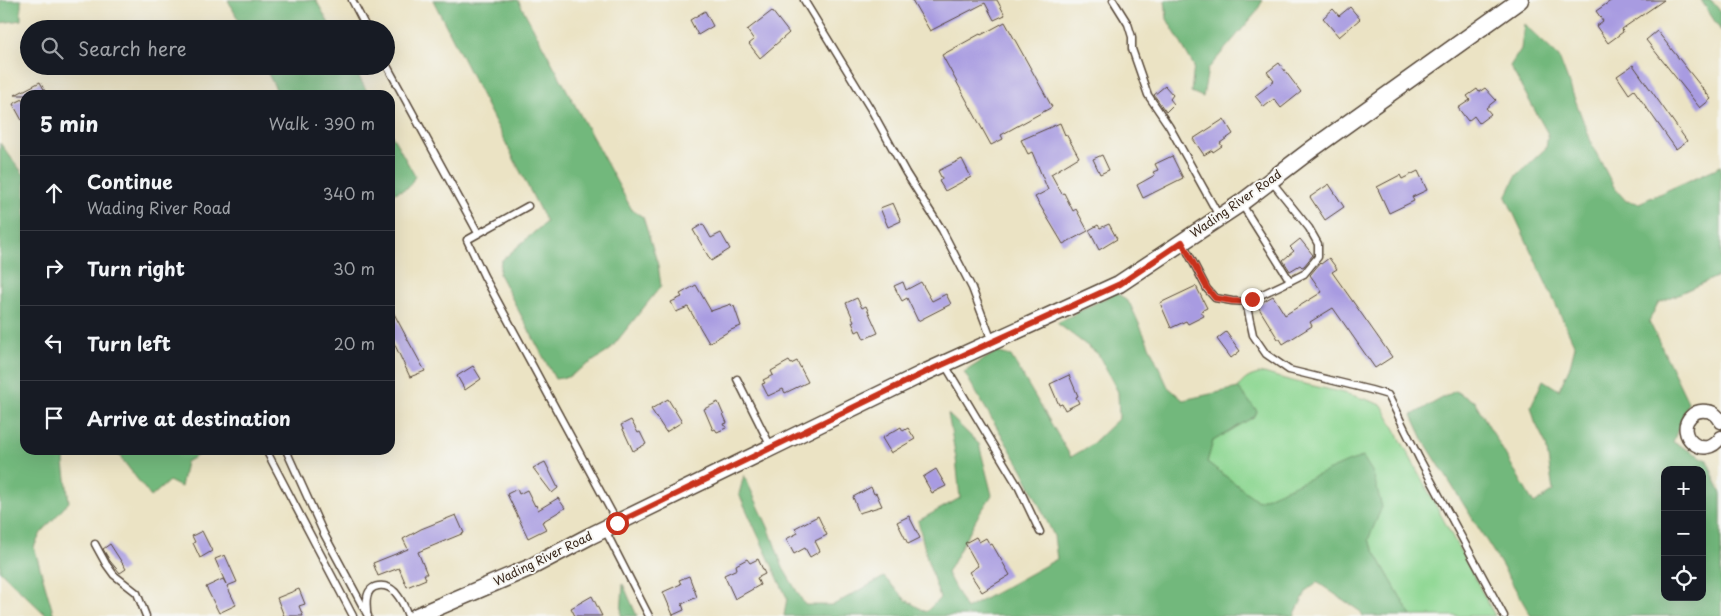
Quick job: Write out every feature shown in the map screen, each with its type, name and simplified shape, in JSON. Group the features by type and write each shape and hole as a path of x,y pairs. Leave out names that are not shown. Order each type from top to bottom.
{"main road":[{"name":"Wading River Road","path":"416,616 529,568 611,526 945,364 1120,284 1241,202 1520,0"}],"street":[{"path":"1721,419 1710,411 1698,411 1688,419 1686,431 1691,442 1701,448 1713,445 1721,437"}],"lane":[{"path":"352,0 362,20"},
{"path":"804,0 873,113 906,173 942,230 972,288 993,342"},
{"path":"1112,0 1128,24 1132,37 1132,50 1148,95 1169,126 1219,217"},
{"path":"392,75 478,233"},
{"path":"1270,180 1309,228 1318,244 1318,257 1304,274 1252,299 1247,307 1253,335 1266,354 1289,370 1388,395 1419,458 1504,616"},
{"path":"1241,202 1290,281"},
{"path":"528,206 467,240 611,526 650,616"},
{"path":"1182,242 1207,288 1215,298 1250,302"},
{"path":"945,364 1019,488 1040,532"},
{"path":"737,379 771,448"},
{"path":"269,455 353,616"},
{"path":"288,455 324,534 368,615"},
{"path":"95,544 114,575 137,593 146,616"},
{"path":"368,615 367,596 370,590 377,586 386,586 394,591 402,601 408,616"}],"green space":[{"path":"0,0 21,0 21,20 0,23"},
{"path":"228,0 316,0 327,20 238,20"},
{"path":"433,0 518,0 632,210 643,217 658,265 661,286 609,351 568,377 555,379 499,274 501,261 546,222"},
{"path":"1165,0 1263,0 1255,14 1208,69 1203,97 1191,92 1194,66 1167,19"},
{"path":"1701,0 1711,0 1721,12 1721,31"},
{"path":"1524,24 1559,57 1593,147 1614,187 1626,201 1639,203 1721,166 1721,275 1658,303 1649,321 1688,402 1673,442 1707,460 1721,494 1721,616 1531,616 1501,564 1424,441 1412,415 1455,391 1475,402 1534,504 1553,491 1546,444 1535,422 1531,406 1543,380 1559,390 1570,366 1575,346 1506,197 1516,176 1546,148 1548,134 1510,66 1521,49"},
{"path":"269,75 358,75 366,90 276,90"},
{"path":"395,141 415,176 409,187 395,193"},
{"path":"0,143 20,169 20,455 65,455 69,502 41,533 34,547 54,616 47,616 0,571"},
{"path":"1117,292 1130,304 1168,387 1183,400 1238,388 1257,411 1255,416 1213,441 1207,462 1258,501 1363,457 1373,473 1382,507 1368,540 1411,616 1363,616 1361,612 1317,582 1307,590 1294,616 784,616 787,598 739,494 744,475 769,529 783,568 805,605 833,605 884,577 906,600 926,612 940,598 928,562 918,521 960,498 956,458 948,414 979,444 992,495 978,516 947,573 966,609 1057,559 1054,536 1023,471 964,372 996,352 1011,356 1071,457 1091,445 1119,418 1118,392 1098,354 1057,323"},
{"path":"1264,373 1382,405 1495,616 1411,616 1368,540 1381,507 1283,491 1258,501 1207,462 1213,441 1255,416 1257,411 1238,388 1249,378"},
{"path":"119,455 198,455 186,462 181,487 169,481 151,497"},
{"path":"623,584 637,616 621,616"}],"building":[{"path":"912,0 997,0 1005,15 994,20 985,3 930,31"},
{"path":"1612,0 1664,0 1622,29 1623,32 1608,43 1596,26 1603,21 1596,11"},
{"path":"1350,7 1360,19 1339,37 1323,18 1333,9 1339,16"},
{"path":"705,11 713,26 698,35 690,20"},
{"path":"772,11 789,33 760,58 749,44 754,40 747,30"},
{"path":"1005,22 1052,107 1001,135 1003,139 991,145 942,55"},
{"path":"1657,31 1711,99 1700,108 1646,40"},
{"path":"1279,63 1301,92 1281,108 1274,99 1264,107 1255,96 1274,81 1267,72"},
{"path":"1633,65 1687,141 1676,149 1634,90 1629,94 1617,76"},
{"path":"40,82 44,90 25,90"},
{"path":"1165,86 1173,95 1170,99 1174,104 1166,112 1154,95"},
{"path":"1485,88 1496,100 1486,108 1491,114 1479,123 1474,116 1468,121 1458,108 1470,100 1467,96 1477,89 1479,92"},
{"path":"20,100 20,117 13,104"},
{"path":"1224,119 1233,134 1220,143 1222,146 1204,155 1193,139"},
{"path":"1060,123 1079,157 1051,174 1073,211 1076,209 1088,231 1063,244 1035,197 1048,190 1032,152 1028,154 1021,140"},
{"path":"1102,155 1109,170 1100,174 1093,159"},
{"path":"1172,156 1183,178 1143,198 1137,185 1155,175 1153,172 1158,170 1155,164"},
{"path":"962,159 971,177 945,191 939,181 942,179 938,171"},
{"path":"1418,171 1427,190 1412,197 1414,201 1389,213 1377,187 1400,175 1402,179"},
{"path":"1329,184 1344,207 1325,220 1310,197"},
{"path":"893,203 901,221 888,227 880,208"},
{"path":"703,224 711,238 721,233 730,249 711,261 693,230"},
{"path":"1109,224 1117,239 1099,250 1089,230 1098,225 1100,228"},
{"path":"1300,239 1313,255 1304,266 1300,265 1290,271 1283,260 1294,251 1290,247"},
{"path":"1329,258 1337,269 1332,272 1392,357 1375,368 1333,308 1310,322 1312,326 1283,344 1257,305 1273,296 1285,315 1322,292 1310,275 1320,263"},
{"path":"903,282 906,290 921,282 932,301 946,294 951,304 918,321 907,298 902,301 894,286"},
{"path":"696,285 711,311 731,304 732,307 734,306 741,326 709,343 688,307 676,312 671,302 682,297 680,294"},
{"path":"1196,286 1207,308 1201,311 1204,316 1188,324 1186,321 1171,328 1160,303"},
{"path":"857,298 862,308 866,306 878,333 864,339 860,330 856,332 852,322 854,321 846,303"},
{"path":"395,315 425,371 410,377 395,345"},
{"path":"1226,332 1240,351 1231,358 1217,339"},
{"path":"789,361 791,364 797,361 808,382 785,393 783,389 768,396 762,384 765,383 763,380 773,375 771,371"},
{"path":"473,366 481,379 465,390 457,376"},
{"path":"1069,375 1079,403 1065,410 1062,404 1059,405 1050,384"},
{"path":"668,399 682,422 666,432 651,409"},
{"path":"718,402 727,423 724,424 726,428 717,432 715,429 713,430 704,409"},
{"path":"631,420 646,444 633,451 621,425"},
{"path":"901,427 903,431 908,428 915,439 891,453 882,438"},
{"path":"545,462 558,488 552,493 533,468"},
{"path":"936,469 946,486 932,493 923,477"},
{"path":"871,487 882,506 859,513 853,497"},
{"path":"517,489 519,494 527,490 538,510 558,498 565,508 542,522 546,529 528,538 507,494"},
{"path":"456,515 464,533 418,552 427,574 424,574 426,579 407,587 399,568 378,576 373,563 408,549 403,539 421,529"},
{"path":"818,516 827,535 815,541 820,551 810,557 805,548 794,554 786,539 798,533 795,528"},
{"path":"909,516 920,538 908,544 897,522"},
{"path":"202,531 212,551 200,558 192,536"},
{"path":"976,537 979,542 986,538 990,545 992,544 1010,575 982,592 969,572 978,566 965,543"},
{"path":"110,544 126,569 120,573 103,549"},
{"path":"225,555 237,582 227,586 236,605 219,613 206,587 223,579 226,584 215,559"},
{"path":"747,559 750,563 758,559 765,574 757,578 760,585 735,599 724,575 737,569 736,565"},
{"path":"689,576 697,597 682,604 684,610 673,615 663,592 681,584 679,580"},
{"path":"299,589 305,604 299,606 303,616 284,616 277,598"},
{"path":"592,596 602,616 575,616 571,608"}],"route":[{"path":"617,523 924,373 1120,284 1182,242 1207,288 1215,298 1250,302 1252,299"}]}
